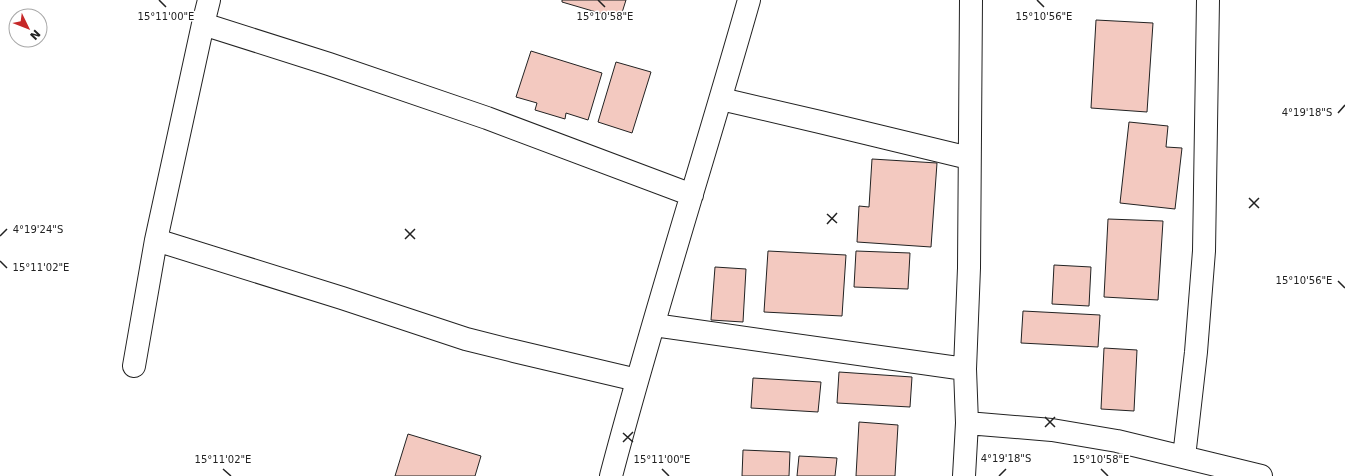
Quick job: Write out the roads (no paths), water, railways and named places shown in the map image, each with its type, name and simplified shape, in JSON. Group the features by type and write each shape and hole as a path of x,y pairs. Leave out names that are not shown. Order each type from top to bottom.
{"street":[{"path":"134,366 156,240 202,24 209,0"},
{"path":"611,476 636,380 654,325 749,0"},
{"path":"964,476 967,422 965,369 969,268 971,0"},
{"path":"1184,457 1196,352 1204,251 1208,0"},
{"path":"202,24 329,64 487,118 692,195"},
{"path":"721,99 969,158"},
{"path":"156,240 466,339 636,380"},
{"path":"654,325 965,369"},
{"path":"967,422 1052,430 1117,441 1261,476"}]}
